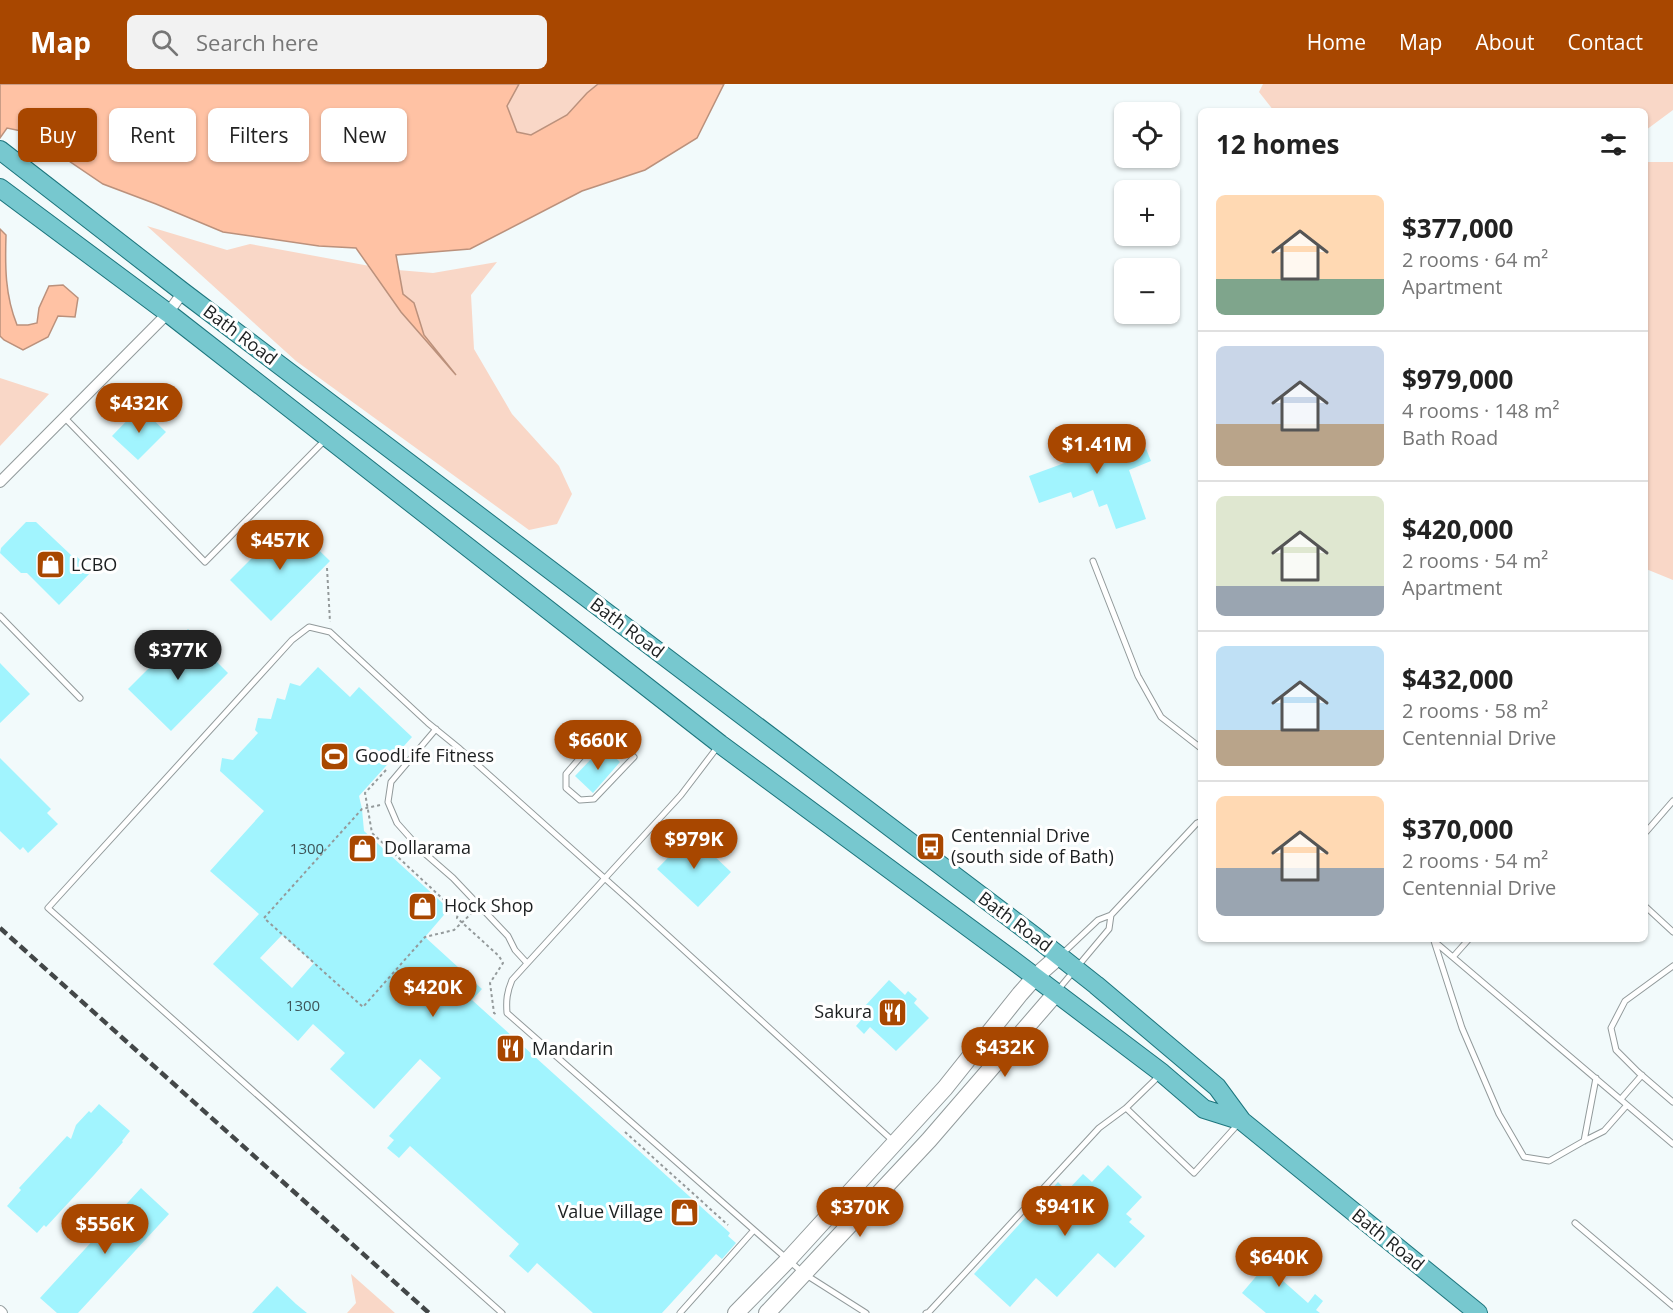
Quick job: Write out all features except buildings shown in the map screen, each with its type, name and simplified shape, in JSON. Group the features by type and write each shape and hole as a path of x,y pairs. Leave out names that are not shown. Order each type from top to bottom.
{"main road":[{"name":"Bath Road","path":"7,155 183,292 1076,969 1217,1087 1242,1120 1478,1313"},
{"name":"Bath Road","path":"0,188 168,313 720,744 1035,977 1162,1073 1204,1109 1242,1120"},
{"path":"736,1313 788,1260 945,1088 1020,994 1059,956"},
{"path":"767,1313 929,1140 1056,993"}],"street":[{"path":"0,482 168,313 183,292"}],"lane":[{"path":"64,417 205,562 328,438"},
{"path":"1093,561 1138,676 1161,717 1198,746"},
{"path":"0,616 80,698"},
{"path":"502,1313 48,908 292,640 309,627 330,632 895,1142"},
{"path":"436,729 391,782 388,802 397,823 508,936 514,950 527,963"},
{"path":"602,732 566,774 566,788 580,800 594,799 634,757"},
{"path":"720,744 681,795 512,980 506,998 507,1013 803,1273 866,1313"},
{"path":"1648,830 1673,801"},
{"path":"1059,956 1098,920 1111,915 1198,823"},
{"path":"1648,909 1673,932"},
{"path":"1056,993 1109,928 1111,915"},
{"path":"1434,942 1467,1039 1499,1114 1524,1157 1549,1161 1604,1131 1627,1105"},
{"path":"1435,942 1673,1144"},
{"path":"1453,957 1466,942"},
{"path":"1673,966 1625,1000 1611,1028 1616,1050 1673,1102"},
{"path":"926,1313 1099,1128 1126,1108 1162,1073"},
{"path":"1621,1099 1642,1075"},
{"path":"1584,1141 1596,1078"},
{"path":"1126,1108 1194,1173 1242,1120"},
{"path":"1575,1223 1673,1306"},
{"path":"681,1313 754,1230"}],"path":[{"path":"327,568 330,632"},
{"path":"388,802 362,809 264,918 363,1007 425,937 454,930 479,906"}],"shaded area":[{"path":"0,84 519,84 507,106 517,132 531,135 567,115 598,84 724,84 697,138 645,170 582,191 470,249 396,255 403,294 414,303 424,335 456,375 401,312 356,248 319,246 223,232 103,184 70,162 97,162 97,108 18,108 18,130 7,128 0,138"},
{"path":"519,84 598,84 567,115 531,135 517,132 507,105"},
{"path":"1263,84 1673,84 1673,110 1648,129 1648,108 1272,108 1259,92"},
{"path":"1648,162 1673,162 1673,580 1648,570"},
{"path":"147,226 227,250 250,244 386,269 433,273 497,262 471,295 474,349 512,414 559,466 572,494 557,524 529,530 296,361"},
{"path":"0,229 6,235 7,281 10,303 17,325 37,323 39,308 49,286 63,285 78,298 75,317 58,316 48,337 23,350 0,336"},
{"path":"0,378 49,394 0,446"},
{"path":"351,1274 395,1313 347,1313 356,1303"}],"railway":[{"path":"0,928 429,1313"}],"place":[{"name":"LCBO","path":"50,565"},
{"name":"GoodLife Fitness","path":"334,756"},
{"name":"Centennial Drive (south side of Bath)","path":"930,846"},
{"name":"Dollarama","path":"363,848"},
{"name":"Hock Shop","path":"423,906"},
{"name":"Sakura","path":"893,1012"},
{"name":"Mandarin","path":"511,1049"},
{"name":"Value Village","path":"684,1212"}]}
